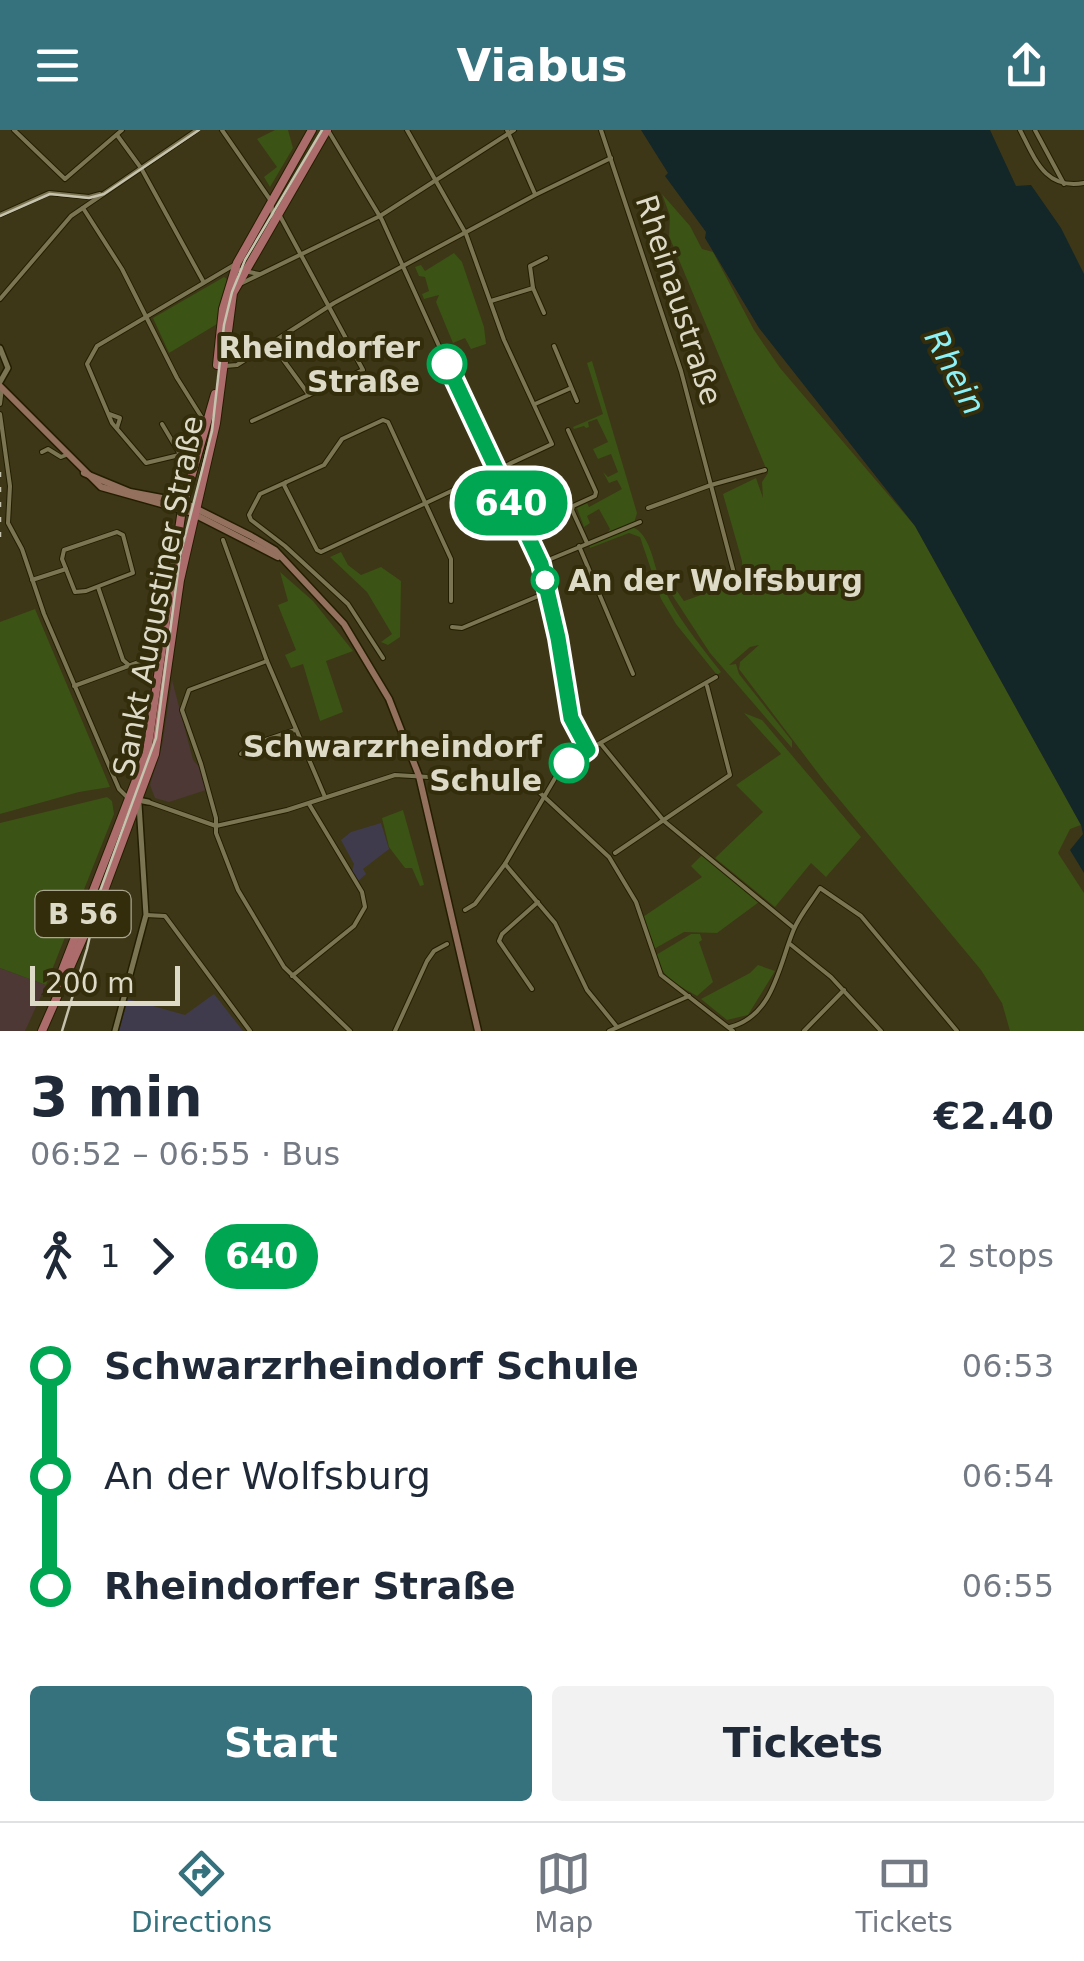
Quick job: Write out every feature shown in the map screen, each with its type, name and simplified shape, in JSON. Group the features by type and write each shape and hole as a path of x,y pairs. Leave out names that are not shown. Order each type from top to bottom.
{"main road":[{"name":"Sankt Augustiner Straße","path":"40,1031 147,752 182,505 214,402 220,325 237,274 312,130"},
{"name":"Sankt Augustiner Straße","path":"40,1031 143,802 159,738 180,580 216,423 228,310 237,274 327,130"},
{"path":"1,386 66,456 112,492 182,505 213,519 279,558 338,616 370,661 419,776 478,1031"},
{"path":"163,501 188,483"},
{"path":"200,494 213,519"},
{"path":"163,501 179,525"},
{"path":"192,529 213,519"}],"street":[{"path":"14,130 65,179 122,130"},
{"path":"0,299 71,216 197,130"},
{"path":"222,130 272,201"},
{"path":"327,130 380,216 541,564 571,718 588,750"},
{"path":"286,482 284,485 316,550 321,552 552,444 506,343 466,234 407,130"},
{"name":"Rheinaustraße","path":"601,130 682,371 735,577"},
{"path":"1020,130 1042,171 1056,183 1084,183"},
{"path":"1036,130 1064,184"},
{"path":"200,449 146,463 117,428 120,418 109,414 87,370 91,353 222,273 259,274 380,216 510,131 535,195"},
{"path":"116,135 141,168 204,283"},
{"path":"223,363 228,368 237,366 330,307 611,158"},
{"path":"0,215 41,196 104,193"},
{"name":"Sankt Augustiner Straße","path":"272,201 272,222"},
{"path":"83,208 122,269 177,378 208,423"},
{"path":"252,421 362,370 278,212"},
{"path":"544,313 534,288 531,264 546,258"},
{"path":"237,274 259,274"},
{"path":"491,301 534,288"},
{"path":"270,342 309,395"},
{"path":"554,346 577,401"},
{"path":"0,348 8,368 0,404"},
{"path":"535,404 571,388"},
{"path":"0,414 8,468 8,523 74,686 119,789 128,798 216,826 309,803 380,778 419,776 484,789 529,788 544,794 610,857 636,902 657,969 669,984 732,1029 762,1005 780,974 794,928 820,888 862,916 957,1031"},
{"path":"383,658 350,607 286,546 249,518 260,494 330,461 342,439 383,420 388,422 451,559 451,601"},
{"path":"162,424 180,456"},
{"path":"568,430 596,492 572,510 587,543"},
{"path":"42,452 66,456"},
{"path":"648,508 765,470"},
{"path":"541,564 640,522"},
{"path":"117,532 122,534 134,568 129,576 74,592 66,569 64,550 117,532"},
{"path":"223,540 267,661 325,797"},
{"path":"579,546 633,674"},
{"path":"32,580 66,569"},
{"path":"98,587 123,660 131,667"},
{"path":"452,628 462,628 548,592"},
{"path":"338,616 350,607"},
{"path":"74,686 150,660 162,651"},
{"path":"120,670 123,660"},
{"path":"150,660 161,668"},
{"path":"267,661 189,690 182,710 238,890 292,976 350,1031"},
{"path":"465,910 505,864 558,772 588,750 716,677"},
{"path":"615,853 730,776 706,685"},
{"path":"241,754 251,745 295,730"},
{"path":"602,744 664,820 794,928"},
{"path":"115,1031 148,915 143,802"},
{"path":"292,976 354,926 366,907 362,892 309,803"},
{"path":"505,864 555,924 587,990 616,1027"},
{"path":"532,988 499,941 538,902"},
{"path":"148,915 165,916 250,1031"},
{"path":"395,1031 427,961 434,951 447,944"},
{"path":"790,944 844,990 881,1031"},
{"path":"804,1031 844,990"},
{"path":"608,1031 689,996"},
{"path":"605,1012 610,1022 608,1031"}],"shaded area":[{"path":"172,680 193,760 206,790 169,802 155,798 150,785 162,746"},
{"path":"381,823 389,849 363,869 366,874 358,881 341,840 351,832"},
{"path":"0,968 46,985 25,1031 0,1031"},
{"path":"214,994 243,1031 119,1031 128,999 185,1015"}],"green space":[{"path":"275,130 288,130 293,148 270,187 264,177 277,167 257,139"},
{"path":"662,194 690,226 702,249 713,252 754,330 780,368 915,526 1081,825 1070,829 1058,853 1084,893 1084,1031 1010,1031 1002,1003 981,970 824,781 739,669 740,662 759,645 750,647 729,665 736,664 739,674 792,741 792,748 710,653 667,587 662,576 665,574 684,601 743,580 742,561 723,494 756,478 763,498 762,482 768,473 669,236 670,216"},
{"path":"454,253 462,262 484,327 486,344 471,349 465,338 453,343 436,302 439,295 424,299 422,294 429,291 425,277 419,276 415,267 421,265 425,271"},
{"path":"224,277 227,279 217,324 169,353 153,318"},
{"path":"592,361 637,513 634,523 607,534 610,529 599,509 587,516 590,523 584,527 577,508 587,503 589,507 622,489 617,480 609,483 603,472 608,477 618,472 611,454 598,459 593,449 608,442 597,419 588,422 586,428 573,427 603,414 587,363"},
{"path":"632,527 643,535 666,593 721,672 717,675 661,599 640,537 629,533 590,548 589,545"},
{"path":"341,552 348,565 361,575 381,567 401,581 400,637 388,645 381,642 392,634 367,592 330,557"},
{"path":"280,572 313,601 353,651 326,661 343,712 320,721 303,664 291,668 285,655 296,650 278,605 288,601"},
{"path":"35,609 110,787 0,814 0,622"},
{"path":"744,713 762,720 861,837 826,877 811,863 775,907 715,858 763,812 736,785 781,754"},
{"path":"107,797 112,801 114,814 46,985 0,968 0,823"},
{"path":"403,810 424,885 420,886 412,868 405,868 389,847 382,818"},
{"path":"702,855 759,902 717,933 684,932 654,949 643,917 702,877 691,866"},
{"path":"691,934 700,934 699,942 713,982 697,996 667,976 656,955"},
{"path":"758,965 775,971 748,1015 727,1020 701,999 750,973"}],"water":[{"name":"Rhein","path":"641,130 990,130 1016,186 1031,185 1061,228 1084,274 1084,873 1070,850 1083,834 1081,825 915,526 759,328 705,238 706,232 665,176 668,173"}],"tram line":[{"path":"0,216 50,194 89,198 104,194 199,130"},
{"path":"62,1031 100,891 156,738 180,556 212,431 224,325 232,292 245,260 322,130"}],"railway":[{"path":"0,472 0,541"}],"bus line":[{"name":"640","path":"447,364 541,564 571,718 588,750 569,763"}],"place":[{"name":"Rheindorfer Straße","path":"447,364"},
{"name":"An der Wolfsburg","path":"545,580"},
{"name":"Schwarzrheindorf Schule","path":"569,763"}]}
